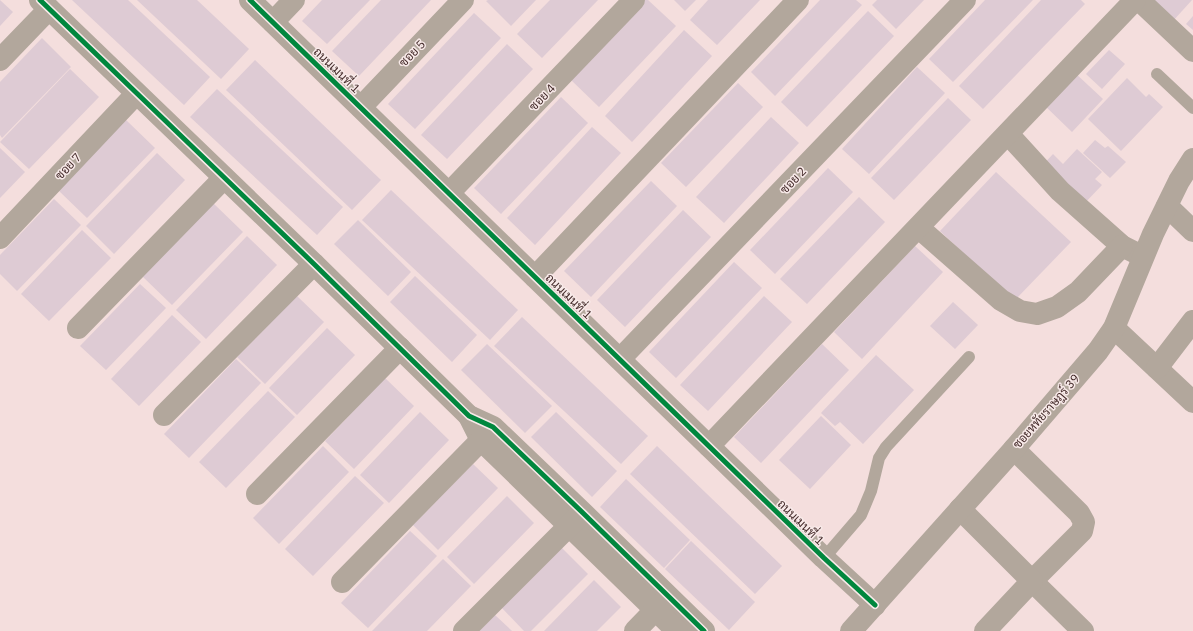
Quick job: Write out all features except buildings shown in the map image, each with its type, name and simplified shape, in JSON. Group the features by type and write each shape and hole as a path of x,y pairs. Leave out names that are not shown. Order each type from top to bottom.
{"street":[{"name":"ถนนเมนที่ 1","path":"250,0 824,558 875,605"},
{"path":"273,22 294,0"},
{"name":"ซอย 5","path":"361,107 463,0"},
{"name":"ซอย 4","path":"449,193 634,0"},
{"path":"535,277 798,0"},
{"name":"ซอย 2","path":"620,359 965,0"},
{"path":"709,446 919,228 1135,0"},
{"path":"1139,0 1193,51"},
{"path":"0,60 44,4 314,264 662,603 704,631"},
{"name":"ซอย 7","path":"0,238 136,94"},
{"path":"1008,134 1060,192 1122,246 1144,257"},
{"name":"ซอยหทัยราษฎร์ 39","path":"851,631 1014,449 1098,351 1114,328 1167,206 1186,187 1193,159"},
{"path":"78,328 224,178"},
{"path":"1167,206 1193,231"},
{"path":"919,228 1001,300 1020,311 1037,314 1057,307 1078,292 1122,246"},
{"path":"164,415 314,264"},
{"path":"1157,368 1193,321"},
{"path":"1114,328 1193,402"},
{"path":"257,494 400,348"},
{"path":"342,582 487,434"},
{"path":"985,631 1082,531 1084,522 1079,514 1014,449"},
{"path":"960,510 1083,631"},
{"path":"464,631 576,519"},
{"path":"635,631 662,603"},
{"path":"662,603 677,631"}],"lane":[{"path":"1157,74 1193,108"},
{"path":"824,558 861,515 871,491 879,458 886,447 969,357"}],"cycle path":[{"path":"40,0 314,264 469,416 493,427 704,631"},
{"path":"250,0 824,558 875,605"}]}
